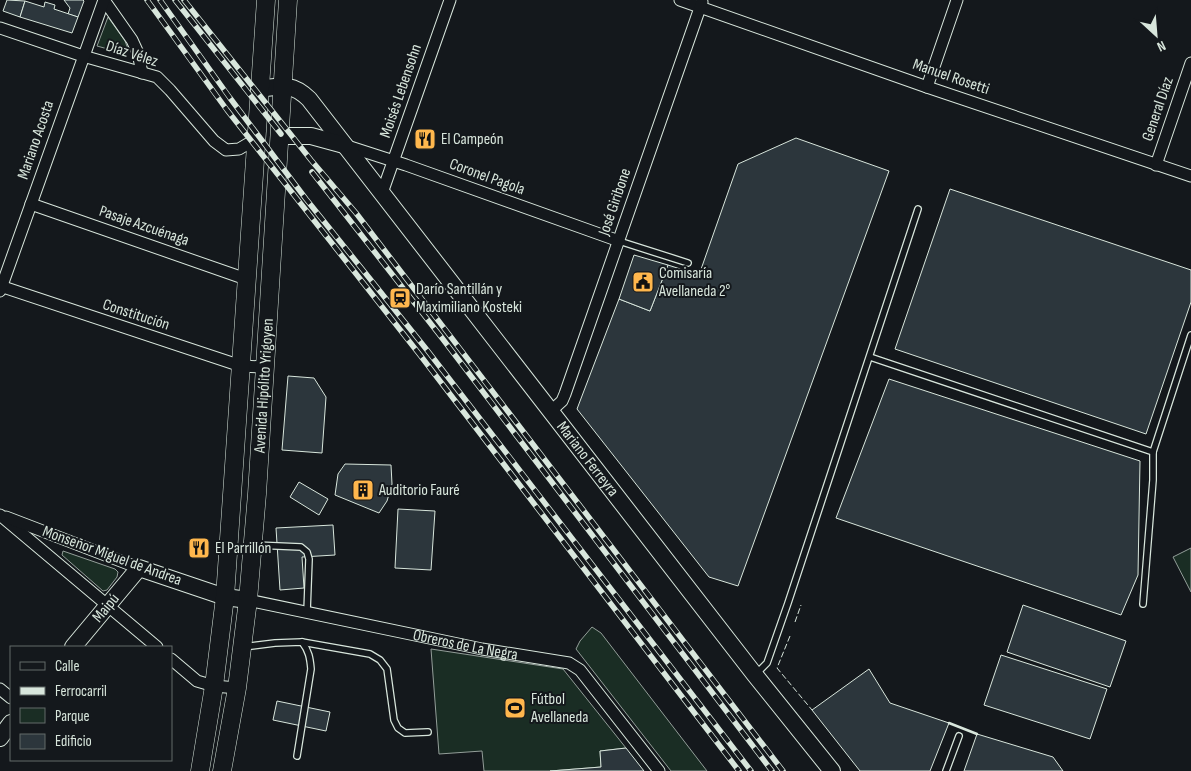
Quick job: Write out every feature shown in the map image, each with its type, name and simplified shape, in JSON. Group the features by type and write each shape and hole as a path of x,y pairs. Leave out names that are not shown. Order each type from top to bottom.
{"main road":[{"name":"Avenida Hipólito Yrigoyen","path":"200,771 214,686 225,596 266,0"},
{"name":"Avenida Hipólito Yrigoyen","path":"222,771 237,688 248,600 288,0"}],"street":[{"name":"Mariano Acosta","path":"0,288 104,0"},
{"path":"104,0 132,40 138,53 142,73"},
{"name":"Moisés Lebensohn","path":"382,193 450,0"},
{"name":"Manuel Rosetti","path":"680,0 702,4 927,87 1191,176"},
{"path":"927,87 957,0"},
{"name":"José Giribone","path":"551,411 562,401 565,394 702,4"},
{"name":"Díaz Vélez","path":"0,28 83,56 157,77 220,147 232,150 239,149 256,139"},
{"name":"General Díaz","path":"1156,165 1191,63"},
{"name":"Mariano Ferreyra","path":"259,89 282,86 301,91 305,95 755,675 832,771"},
{"path":"280,136 311,136 344,145"},
{"name":"Coronel Pagola","path":"344,145 394,160 619,242"},
{"name":"Pasaje Azcuénaga","path":"31,204 246,279"},
{"name":"Constitución","path":"0,288 241,366 264,367"},
{"path":"0,515 156,646"},
{"name":"Monseñor Miguel de Andrea","path":"0,515 139,568 225,596"},
{"name":"Maipú","path":"74,646 139,568"},
{"name":"Obreros de La Negra","path":"225,596 482,649 569,663 580,670 659,771"},
{"path":"172,660 197,681 214,686 237,688"},
{"path":"0,688 10,697"},
{"path":"0,738 10,724"}],"lane":[{"path":"755,675 767,663 918,209"},
{"path":"619,242 688,263"},
{"path":"1143,604 1154,480 1153,452 1191,335"},
{"path":"870,357 1153,452"},
{"path":"252,545 301,547 307,552 309,559 306,612"},
{"path":"297,756 311,669 307,648 302,642"},
{"path":"241,648 275,643 302,642 370,654 380,660 387,669 394,720 398,728 405,733 428,732"},
{"path":"946,771 959,736"}],"green space":[{"path":"108,17 125,41 128,49 125,52 122,53 97,46"},
{"path":"1191,548 1191,592 1173,557"},
{"path":"63,551 115,569 118,572 117,577 107,590 103,591 62,555"},
{"path":"592,627 601,633 707,771 671,771 576,649"},
{"name":"Fútbol Avellaneda","path":"431,649 563,669 626,748 600,751 601,767 550,771 484,771 482,751 439,754"}],"building":[{"path":"7,0 25,1 20,17 3,11"},
{"path":"64,0 84,1 78,17 68,14 70,8"},
{"path":"25,1 44,7 45,2 55,5 54,9 78,17 72,33 20,17"},
{"path":"796,138 889,171 738,586 709,577 577,409 619,299 650,311 668,265 699,275 738,164"},
{"path":"950,189 1191,270 1191,302 1146,434 895,349"},
{"name":"Comisaría Avellaneda 2°","path":"634,255 668,265 650,311 619,299"},
{"path":"288,376 314,378 326,397 322,453 282,450"},
{"path":"889,379 1140,461 1138,575 1121,615 836,518"},
{"name":"Auditorio Fauré","path":"345,464 391,465 392,484 387,501 379,513 335,495 338,474"},
{"path":"299,482 328,499 319,515 290,497"},
{"path":"398,509 435,511 431,570 395,568"},
{"path":"333,525 335,555 302,557 304,588 280,590 276,528"},
{"path":"1023,605 1126,641 1110,687 1007,652"},
{"path":"1001,655 1107,689 1090,739 984,705"},
{"path":"869,669 890,703 949,723 930,771 860,771 812,710"},
{"path":"277,701 330,712 326,731 273,720"},
{"path":"977,734 1053,757 1063,771 964,771"},
{"path":"626,748 644,771 550,771 601,767 600,751"}],"railway":[{"path":"147,0 227,110 420,355 739,771"},
{"path":"160,0 230,98 306,199 427,350 751,771"},
{"path":"175,0 281,134"},
{"path":"184,0 311,160 356,213 783,771"},
{"path":"312,172 442,338 772,771"}],"fence":[{"path":"795,622 801,605"},
{"path":"790,636 777,668 812,710"}],"wall":[{"path":"949,723 977,734"}],"place":[{"name":"El Campeón","path":"425,139"},
{"name":"Comisaría Avellaneda 2°","path":"643,282"},
{"name":"Darío Santillán y Maximiliano Kosteki","path":"400,298"},
{"name":"Auditorio Fauré","path":"363,490"},
{"name":"El Parrillón","path":"199,548"},
{"name":"Fútbol Avellaneda","path":"515,708"}]}
